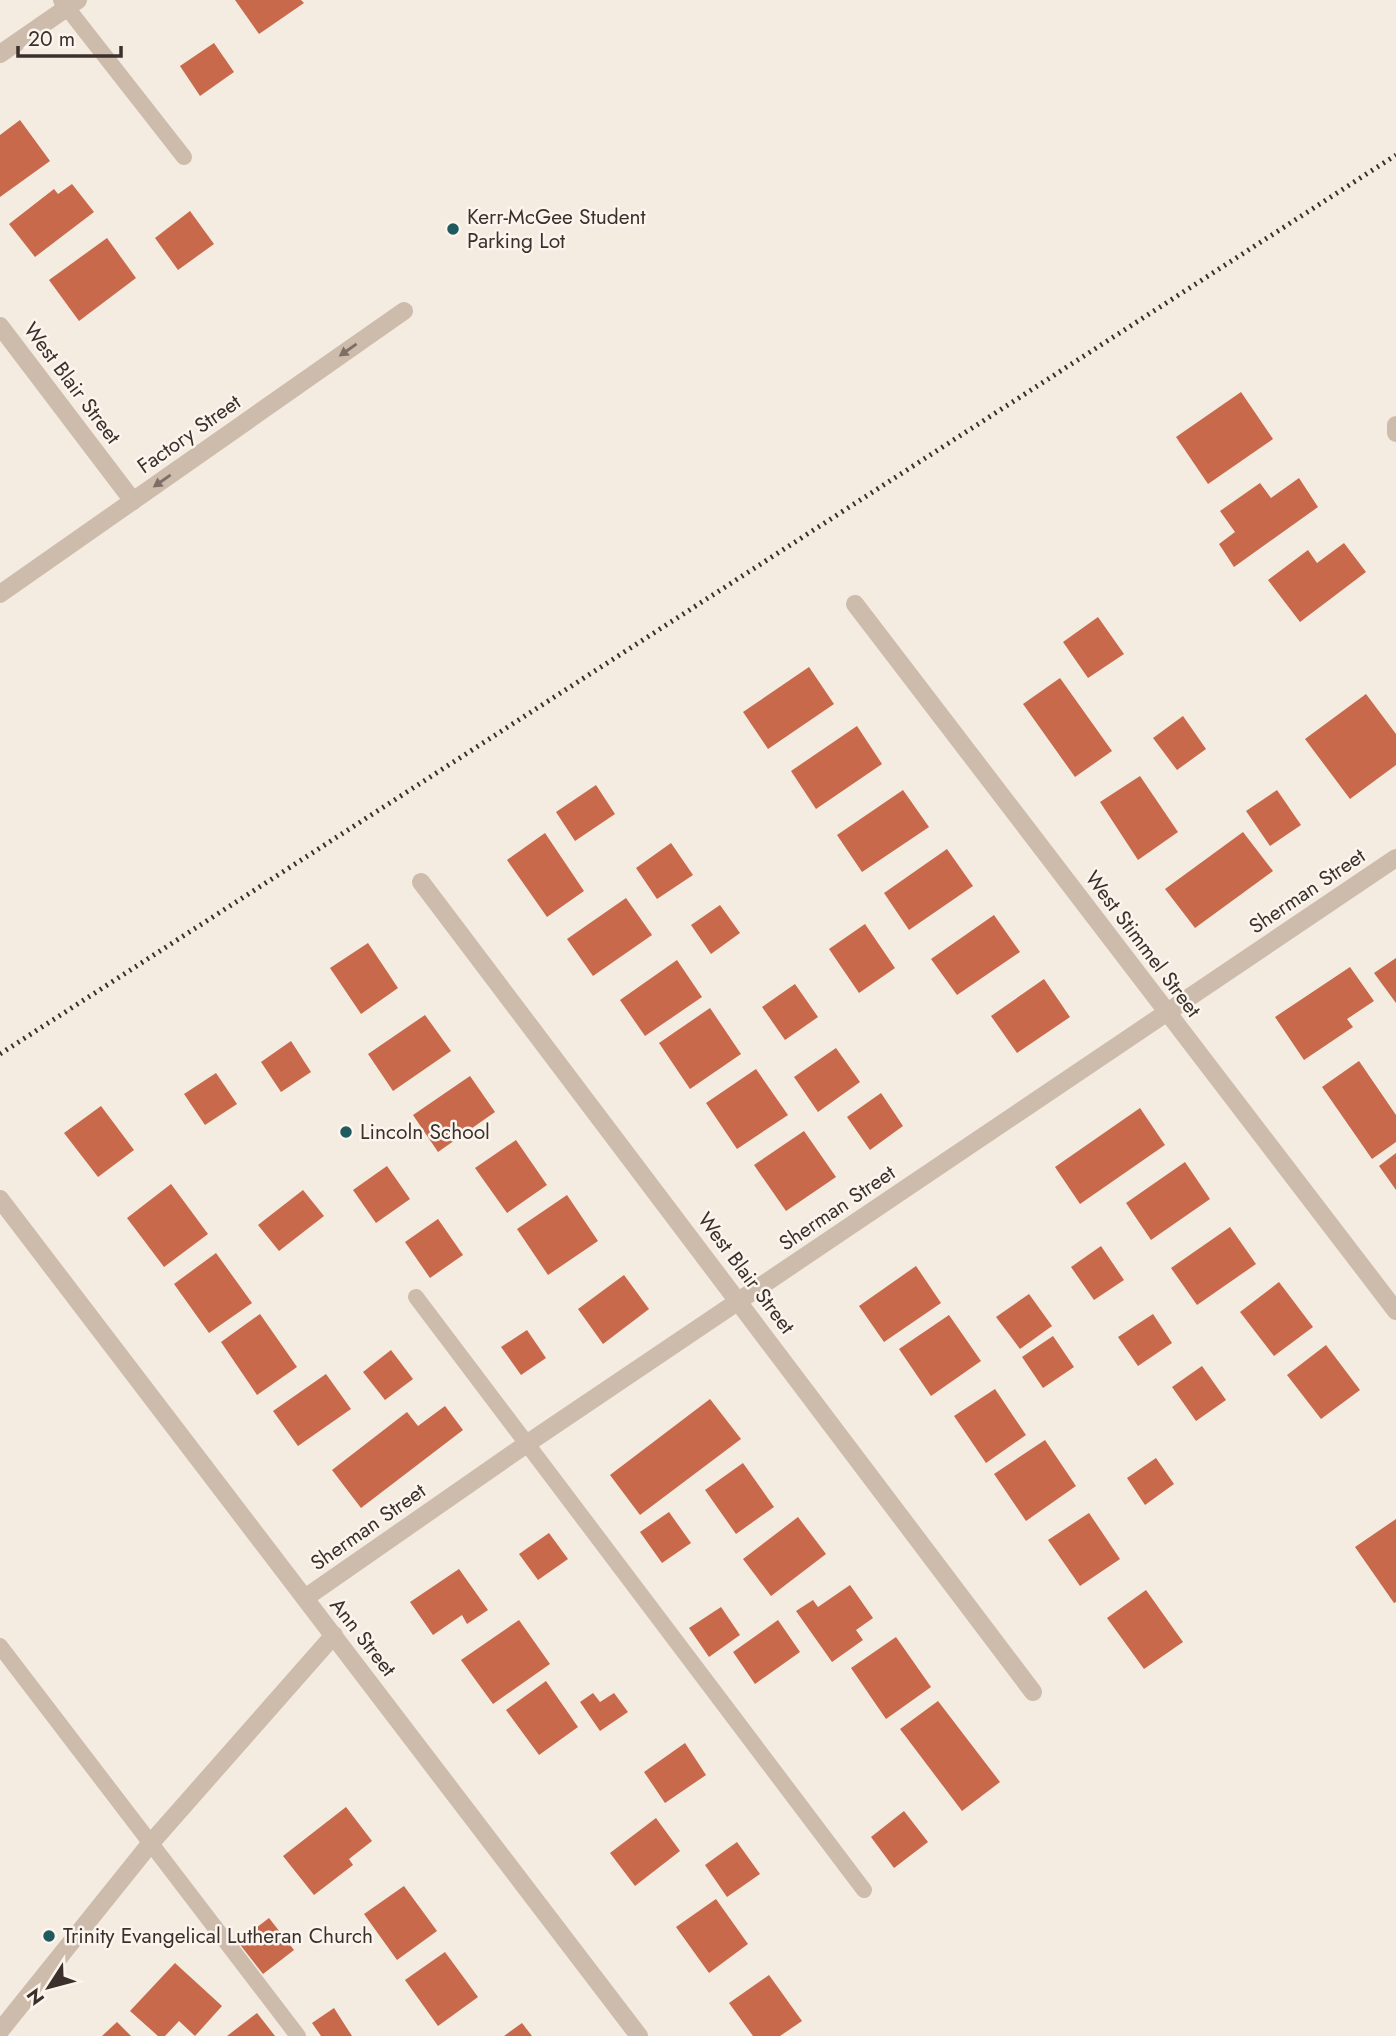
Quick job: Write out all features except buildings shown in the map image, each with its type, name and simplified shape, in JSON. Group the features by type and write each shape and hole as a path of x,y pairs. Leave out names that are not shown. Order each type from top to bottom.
{"street":[{"path":"0,54 69,3"},
{"name":"Factory Street","path":"0,594 404,311"},
{"name":"West Blair Street","path":"0,326 133,501"},
{"path":"1396,425 1396,433"},
{"name":"West Stimmel Street","path":"855,604 1396,1311"},
{"name":"Sherman Street","path":"305,1598 528,1443 1396,858"},
{"name":"West Blair Street","path":"421,882 1033,1692"},
{"name":"Ann Street","path":"0,1199 639,2036"},
{"path":"0,2031 150,1844 334,1635"}],"lane":[{"path":"69,3 184,157"},
{"path":"416,1297 864,1890"},
{"path":"0,1646 298,2036"}],"railway":[{"path":"0,1054 1396,155"}],"place":[{"name":"Kerr-McGee Student Parking Lot","path":"453,229"},
{"name":"Lincoln School","path":"346,1132"},
{"name":"Trinity Evangelical Lutheran Church","path":"49,1936"}]}
